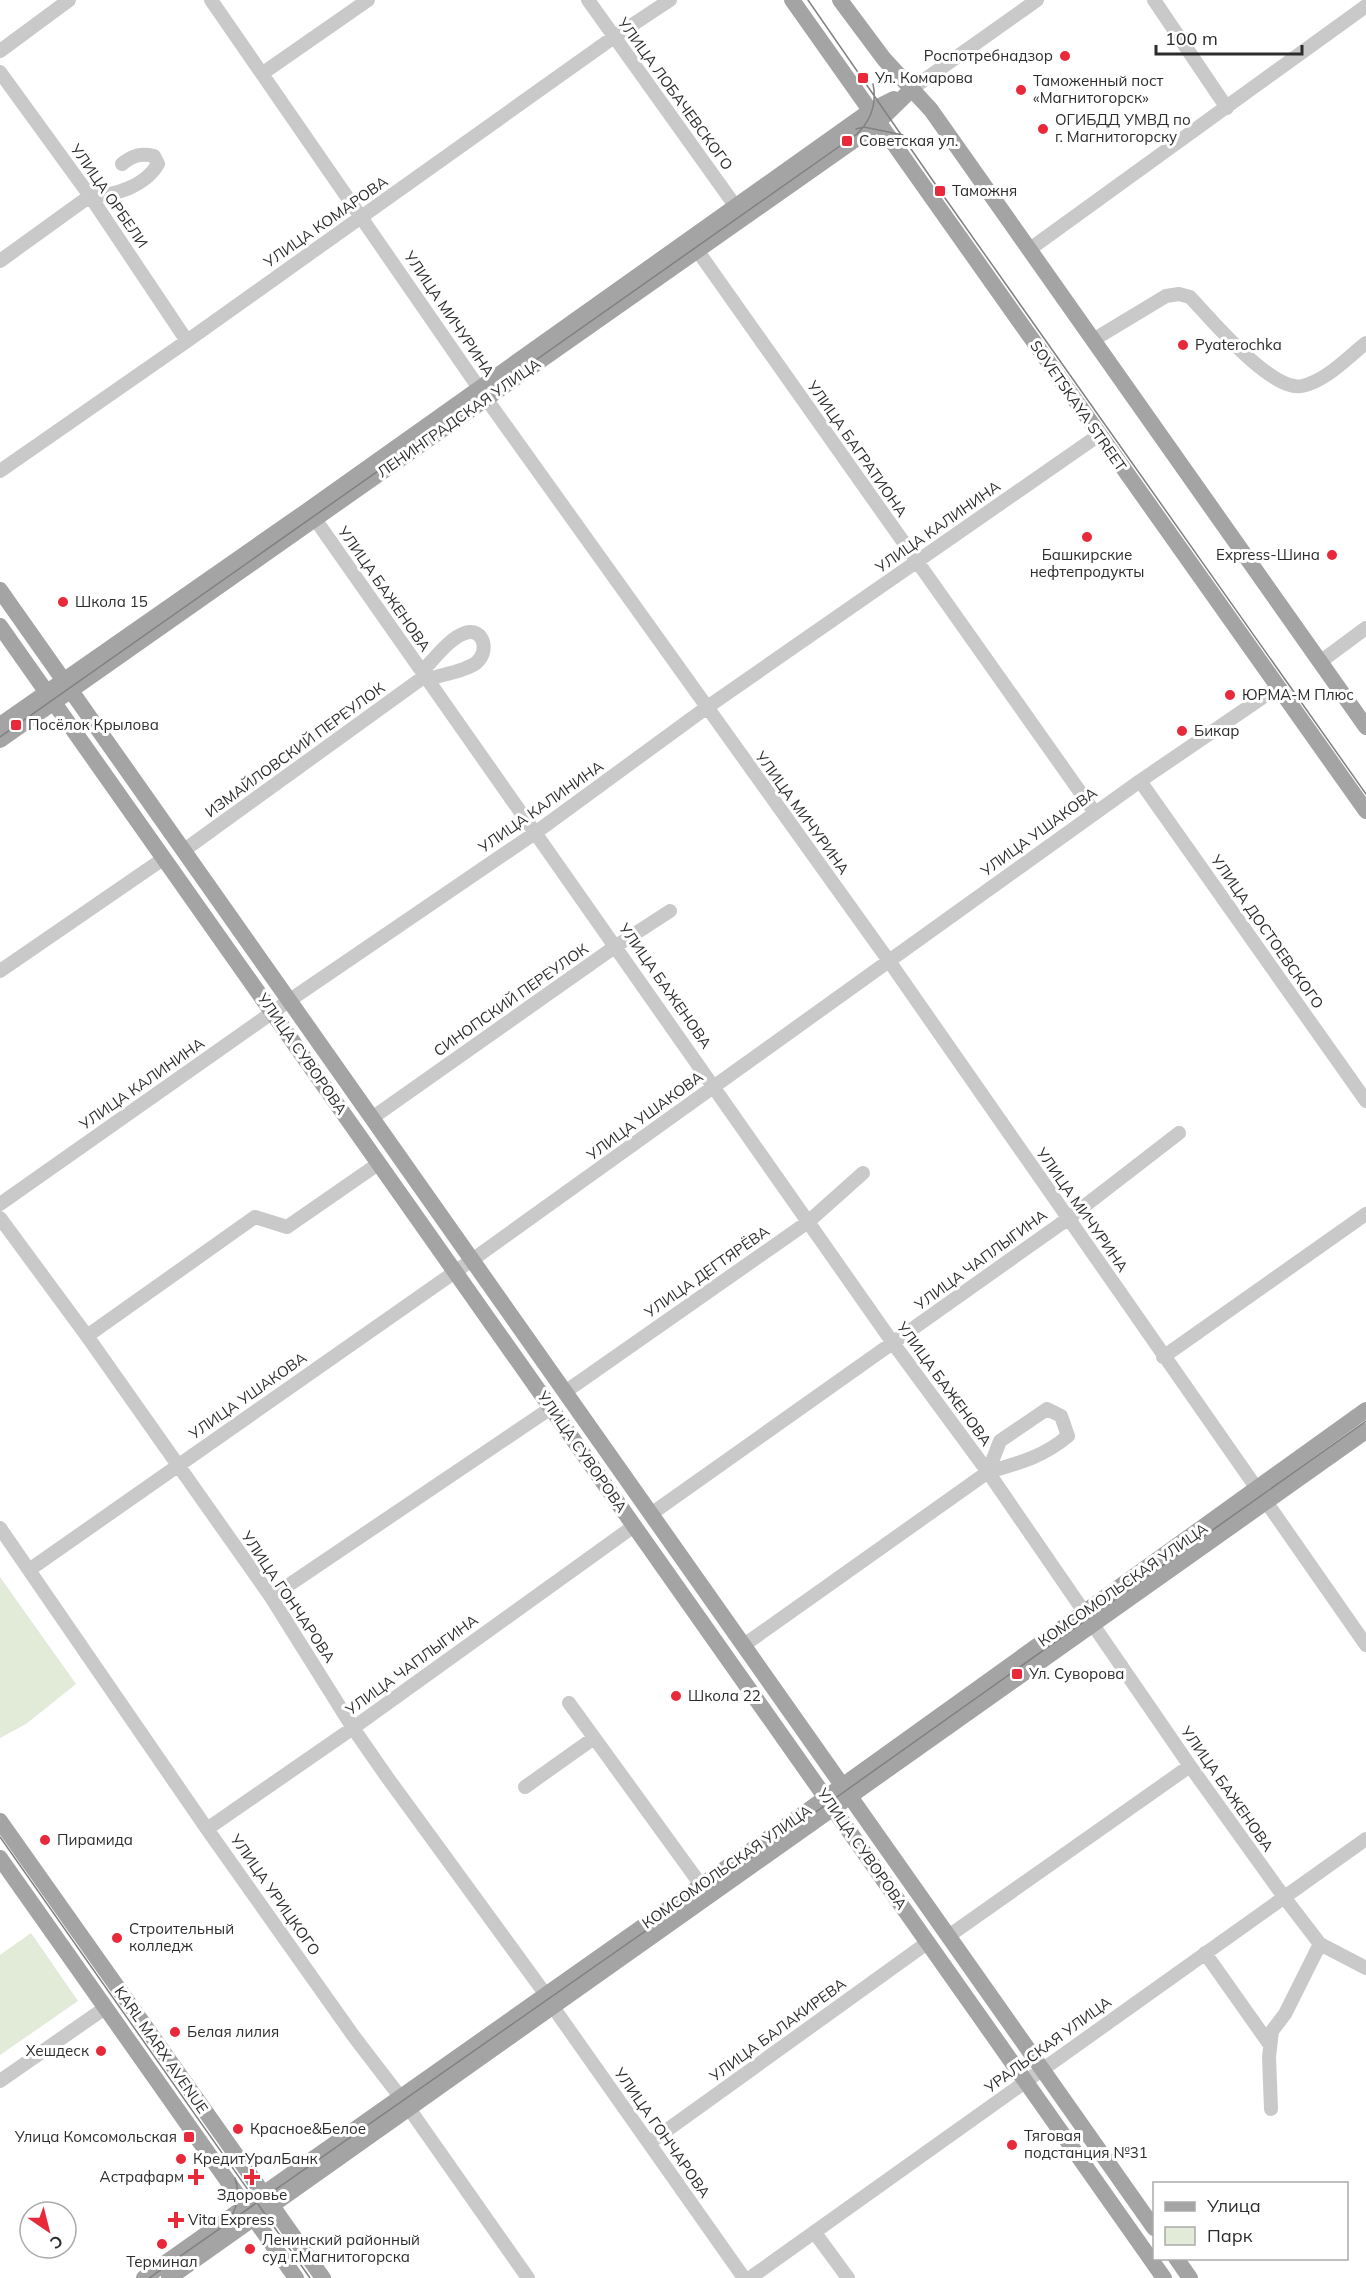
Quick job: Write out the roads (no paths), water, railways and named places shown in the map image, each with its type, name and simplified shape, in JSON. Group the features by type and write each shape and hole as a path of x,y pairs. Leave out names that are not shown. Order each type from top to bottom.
{"main road":[{"name":"SOVETSKAYA STREET","path":"792,0 1366,811"},
{"path":"840,0 884,59 931,110 1366,727"},
{"name":"ЛЕНИНГРАДСКАЯ УЛИЦА","path":"67,686 483,393 697,250 913,88"},
{"name":"ЛЕНИНГРАДСКАЯ УЛИЦА","path":"0,725 67,686 315,519 736,207 874,117"},
{"name":"УЛИЦА СУВОРОВА","path":"0,590 1153,2225"},
{"name":"УЛИЦА СУВОРОВА","path":"0,626 1164,2278"},
{"name":"ЛЕНИНГРАДСКАЯ УЛИЦА","path":"0,740 50,697"},
{"name":"КОМСОМОЛЬСКАЯ УЛИЦА","path":"1263,1495 1366,1410"},
{"name":"КОМСОМОЛЬСКАЯ УЛИЦА","path":"549,2001 701,1885 847,1791 1263,1495 1366,1431"},
{"name":"КОМСОМОЛЬСКАЯ УЛИЦА","path":"169,2278 267,2199 829,1803"},
{"name":"KARL MARX AVENUE","path":"0,1821 323,2278"},
{"name":"KARL MARX AVENUE","path":"0,1858 296,2278"},
{"name":"КОМСОМОЛЬСКАЯ УЛИЦА","path":"144,2278 249,2212"},
{"path":"1177,2260 1190,2278"}],"street":[{"path":"0,51 69,0"},
{"name":"УЛИЦА МИЧУРИНА","path":"211,0 483,393 889,961 1366,1645"},
{"path":"263,73 368,0"},
{"name":"УЛИЦА ЛОБАЧЕВСКОГО","path":"588,0 736,207"},
{"name":"УЛИЦА КОМАРОВА","path":"0,471 614,37 670,0"},
{"name":"ЛЕНИНГРАДСКАЯ УЛИЦА","path":"913,88 1036,0"},
{"path":"1154,0 1227,108"},
{"path":"1030,249 1366,6"},
{"name":"УЛИЦА ОРБЕЛИ","path":"0,72 90,196 187,341"},
{"path":"0,261 90,196 109,196 137,183 152,174 158,164 154,156 142,153 129,158 122,164"},
{"name":"УЛИЦА БАГРАТИОНА","path":"697,250 1095,813"},
{"path":"1094,340 1166,296 1179,294 1190,297 1252,362 1277,381 1293,387 1305,386 1323,377 1366,343"},
{"name":"УЛИЦА КАЛИНИНА","path":"0,1204 290,1000 535,832 706,708 1099,435"},
{"name":"УЛИЦА БАЖЕНОВА","path":"315,519 893,1343 988,1472 1190,1766 1284,1897 1320,1944 1366,1968"},
{"path":"1320,662 1366,628"},
{"name":"ИЗМАЙЛОВСКИЙ ПЕРЕУЛОК","path":"183,851 425,676"},
{"name":"УЛИЦА УШАКОВА","path":"29,1569 472,1260 1140,781 1278,687"},
{"name":"УЛИЦА ДОСТОЕВСКОГО","path":"1140,781 1366,1101"},
{"path":"0,971 163,859"},
{"name":"СИНОПСКИЙ ПЕРЕУЛОК","path":"372,1118 616,946 670,911"},
{"name":"УЛИЦА ЧАПЛЫГИНА","path":"651,1514 1069,1218 1179,1133"},
{"path":"87,1336 255,1217 287,1227 378,1164"},
{"name":"УЛИЦА ДЕГТЯРЁВА","path":"565,1392 808,1222 863,1173"},
{"path":"1163,1357 1366,1214"},
{"name":"УЛИЦА ГОНЧАРОВА","path":"0,1218 87,1336 271,1597 353,1728 744,2278"},
{"path":"271,1597 550,1408"},
{"path":"744,1645 988,1472 1022,1462 1050,1450 1068,1436 1061,1416 1047,1409 1000,1441 988,1472"},
{"name":"УЛИЦА ЧАПЛЫГИНА","path":"207,1829 353,1728 634,1526"},
{"name":"УЛИЦА УРИЦКОГО","path":"0,1528 207,1829 355,2038 405,2102 528,2278"},
{"path":"569,1703 701,1885"},
{"path":"525,1787 594,1738"},
{"path":"950,1935 1190,1766"},
{"name":"УРАЛЬСКАЯ УЛИЦА","path":"750,2278 1366,1839"},
{"name":"УЛИЦА БАЛАКИРЕВА","path":"649,2143 927,1943"},
{"path":"1271,2109 1270,2045 1272,2031 1286,2014 1320,1944"},
{"path":"1205,1953 1270,2045"},
{"path":"0,2082 105,2008"},
{"path":"815,2233 848,2278"}],"tram line":[{"path":"808,0 940,191 1366,794"},
{"path":"0,737 857,134 872,111 873,84"},
{"path":"856,129 864,127 903,135"},
{"path":"149,2278 820,1809 1366,1421"},
{"path":"0,1837 310,2278"},
{"path":"229,2220 237,2200 235,2178"}],"place":[{"name":"Роспотребнадзор","path":"1065,56"},
{"name":"Ул. Комарова","path":"863,78"},
{"name":"Таможенный пост «Магнитогорск»","path":"1021,90"},
{"name":"ОГИБДД УМВД по г. Магнитогорску","path":"1043,129"},
{"name":"Советская ул.","path":"847,141"},
{"name":"Таможня","path":"940,191"},
{"name":"Pyaterochka","path":"1183,345"},
{"name":"Башкирские нефтепродукты","path":"1087,537"},
{"name":"Express-Шина","path":"1332,555"},
{"name":"Школа 15","path":"63,602"},
{"name":"ЮРМА-М Плюс","path":"1230,695"},
{"name":"Посёлок Крылова","path":"16,725"},
{"name":"Бикар","path":"1182,731"},
{"name":"Ул. Суворова","path":"1017,1674"},
{"name":"Школа 22","path":"676,1696"},
{"name":"Пирамида","path":"45,1840"},
{"name":"Строительный колледж","path":"117,1938"},
{"name":"Белая лилия","path":"175,2032"},
{"name":"Хешдеск","path":"101,2051"},
{"name":"Красное&Белое","path":"238,2129"},
{"name":"Улица Комсомольская","path":"189,2137"},
{"name":"Тяговая подстанция №31","path":"1012,2145"},
{"name":"КредитУралБанк","path":"181,2159"},
{"name":"Астрафарм","path":"196,2177"},
{"name":"Здоровье","path":"252,2177"},
{"name":"Vita Express","path":"176,2220"},
{"name":"Терминал","path":"162,2244"},
{"name":"Ленинский районный суд г.Магнитогорска","path":"250,2249"}]}
